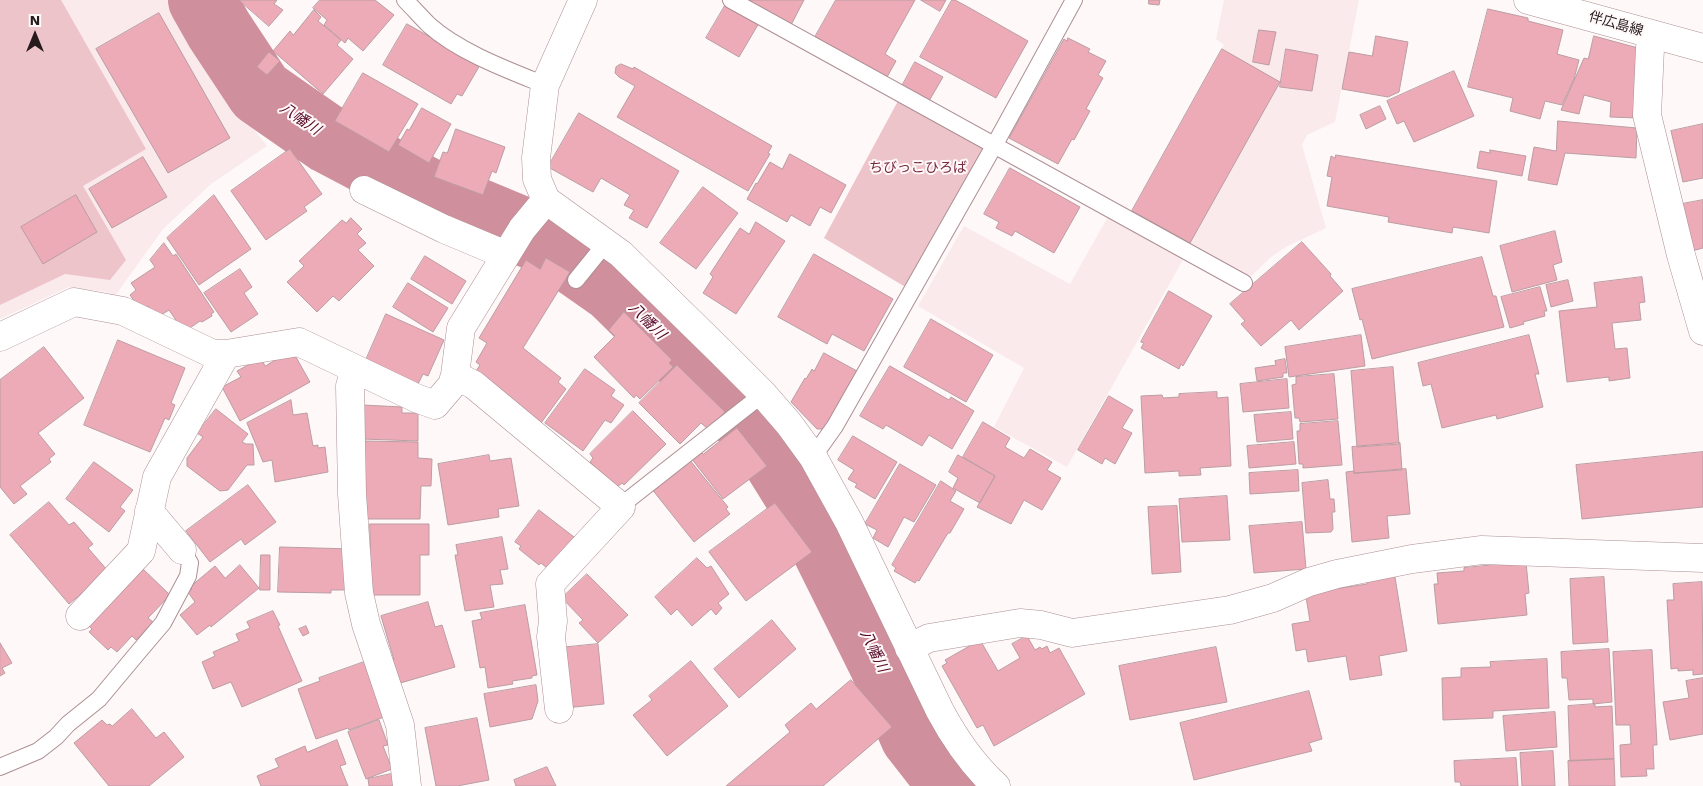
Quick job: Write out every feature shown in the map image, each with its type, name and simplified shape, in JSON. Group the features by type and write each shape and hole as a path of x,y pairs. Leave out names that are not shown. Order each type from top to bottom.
{"street":[{"path":"0,338 74,302 123,311 213,354 226,354 299,342 435,405 452,385 461,328 522,229 539,209 536,158 545,85 583,0"},
{"name":"伴広島線","path":"1528,0 1703,48"},
{"path":"1652,34 1647,115 1683,263 1703,331"},
{"path":"364,190 444,229 509,251"},
{"path":"539,209 598,252 621,254 753,401 789,424 813,457 849,522 955,739 978,769 996,786"},
{"path":"80,616 141,551 157,476 226,354"},
{"path":"354,369 350,386 352,485 359,593 366,624 400,725 407,786"},
{"path":"455,375 474,385 621,507 550,584 553,621 551,637 559,709"},
{"path":"149,511 182,550"},
{"path":"909,648 929,638 1020,623 1041,625 1072,632 1230,610 1273,598 1309,582 1337,574 1412,560 1482,550 1703,558"}],"lane":[{"path":"405,0 430,26 452,41 485,60 545,85"},
{"path":"730,0 1244,283"},
{"path":"813,457 835,426 994,146 1074,0"},
{"path":"576,280 598,252"},
{"path":"621,507 753,401"},
{"path":"0,767 38,751 100,699 163,623 188,576 190,563 182,550"}],"shaded area":[{"path":"0,0 167,0 214,78 267,146 211,184 163,229 115,296 107,292 69,287 0,319"},
{"path":"1224,0 1359,0 1335,122 1307,135 1302,145 1326,228 1286,247 1271,257 1247,280 1129,215 1224,45 1216,39"},
{"path":"1110,213 1185,256 1067,467 994,427 1024,368 918,306 964,226 1070,284"}],"green space":[{"path":"0,0 61,0 146,149 83,186 126,260 110,280 65,274 0,305"},
{"name":"ちびっこひろば","path":"899,99 986,150 907,288 824,238"}],"building":[{"path":"239,0 277,0 274,4 283,10 269,26"},
{"path":"320,0 375,0 394,15 363,51 348,38 345,43 324,25 327,20 313,8"},
{"path":"746,0 804,0 791,25"},
{"path":"836,0 915,0 885,54 896,61 887,77 815,37"},
{"path":"921,0 946,0 940,11"},
{"path":"952,0 1028,41 996,98 920,57"},
{"path":"1149,0 1160,0 1159,5 1149,4"},
{"path":"726,4 759,23 739,57 706,38"},
{"path":"1488,9 1528,18 1528,21 1563,30 1557,54 1579,60 1574,79 1562,105 1545,101 1540,119 1510,111 1513,98 1468,87"},
{"path":"314,10 321,17 318,21 341,40 337,45 353,59 323,94 273,51 290,31 293,35"},
{"path":"159,13 230,138 168,173 96,49"},
{"path":"407,24 480,65 462,96 457,94 451,104 383,65"},
{"path":"1259,30 1276,32 1269,65 1253,62"},
{"path":"1376,36 1408,42 1399,92 1388,97 1342,89 1349,52 1372,56"},
{"path":"1594,36 1638,48 1637,118 1610,117 1611,102 1584,95 1579,114 1561,110 1584,58 1588,59"},
{"path":"1068,38 1090,49 1088,52 1106,61 1098,75 1103,78 1086,109 1090,111 1058,164 1009,138 1064,39 1067,41"},
{"path":"1222,49 1280,82 1190,243 1132,211"},
{"path":"1286,49 1318,55 1312,91 1280,87"},
{"path":"269,52 280,61 267,75 257,67"},
{"path":"915,62 943,77 929,101 902,86"},
{"path":"621,64 633,69 634,67 772,146 768,153 770,154 748,191 617,117 635,86 615,73 616,67"},
{"path":"1454,71 1474,116 1414,142 1404,121 1397,124 1387,101"},
{"path":"363,73 418,104 389,152 335,121"},
{"path":"1380,106 1386,119 1366,129 1360,115"},
{"path":"422,108 451,124 429,163 398,145"},
{"path":"579,113 679,171 647,228 629,218 634,210 624,205 630,195 601,178 593,192 548,167"},
{"path":"1558,121 1637,128 1636,158 1565,153 1557,185 1528,180 1534,147 1556,151"},
{"path":"1703,124 1703,178 1683,182 1671,131"},
{"path":"456,129 505,147 496,173 492,171 483,195 434,177 443,152 447,153"},
{"path":"290,149 322,194 304,207 307,211 266,240 231,191"},
{"path":"1490,150 1526,156 1522,176 1477,168 1480,151 1490,153"},
{"path":"790,154 846,185 831,213 820,207 810,226 791,215 787,222 747,199 770,162 782,169"},
{"path":"1336,155 1497,181 1489,233 1453,227 1452,233 1388,222 1389,217 1327,206 1332,177 1327,176 1331,156 1335,158"},
{"path":"143,157 167,197 112,228 89,189"},
{"path":"1010,168 1080,207 1054,253 1015,231 1012,236 996,228 999,222 984,214"},
{"path":"703,187 738,213 696,269 660,243"},
{"path":"76,195 97,232 43,264 21,227"},
{"path":"214,195 251,249 199,285 167,238"},
{"path":"1703,200 1703,248 1692,251 1682,204"},
{"path":"351,218 362,229 357,234 366,243 358,250 374,266 339,301 333,296 317,312 287,282 304,266 299,261 342,220 346,223"},
{"path":"756,222 785,241 736,314 703,293 713,277 710,274 740,228 749,234"},
{"path":"1555,231 1562,262 1553,265 1557,280 1512,292 1500,246"},
{"path":"1302,242 1331,274 1330,276 1343,291 1299,330 1291,320 1261,346 1241,324 1245,321 1230,304"},
{"path":"164,243 173,256 176,254 214,312 211,314 212,316 202,322 200,321 184,332 169,310 156,318 148,306 141,311 130,295 136,290 131,283 155,267 150,260"},
{"path":"814,254 893,299 864,351 832,334 827,344 778,317"},
{"path":"425,256 466,281 452,304 411,279"},
{"path":"1482,257 1493,296 1496,296 1504,327 1372,359 1352,289"},
{"path":"546,258 570,272 523,348 561,378 558,382 566,389 541,423 474,374 480,365 476,362 487,343 479,338 526,260 540,269"},
{"path":"240,269 252,287 244,293 258,314 231,332 204,293"},
{"path":"1642,277 1645,302 1639,303 1641,320 1612,323 1615,349 1627,348 1630,378 1609,381 1609,377 1567,382 1559,311 1597,307 1594,283"},
{"path":"1568,280 1573,301 1551,307 1546,285"},
{"path":"408,283 448,308 433,332 393,307"},
{"path":"1540,287 1547,311 1544,311 1545,316 1510,328 1501,297"},
{"path":"1169,291 1212,316 1183,366 1181,364 1179,369 1141,348 1144,343 1141,342"},
{"path":"624,312 672,360 669,363 673,367 640,399 636,395 634,398 594,357 615,336 609,330"},
{"path":"386,314 444,340 428,376 423,374 418,384 366,360"},
{"path":"931,319 993,355 966,402 904,367"},
{"path":"1361,335 1365,366 1289,377 1285,347"},
{"path":"1529,335 1539,374 1535,374 1543,407 1497,419 1496,415 1442,428 1431,384 1423,386 1418,363"},
{"path":"118,340 185,368 171,403 175,405 169,420 165,418 150,452 84,425"},
{"path":"44,347 84,398 38,433 55,454 49,459 51,462 20,486 27,494 14,504 0,487 0,380"},
{"path":"292,350 310,382 240,421 222,387 241,377 237,371 261,358 265,366"},
{"path":"824,353 857,371 828,424 822,429 817,429 791,402 805,378 812,369 814,371"},
{"path":"1285,359 1287,373 1283,373 1283,377 1257,381 1255,368 1276,365 1275,361"},
{"path":"677,365 725,412 708,429 701,423 680,444 639,403"},
{"path":"890,366 949,400 951,397 974,411 952,449 929,435 922,446 886,425 883,429 860,416"},
{"path":"1393,367 1399,444 1357,447 1351,371"},
{"path":"585,369 615,390 611,396 624,405 611,423 605,420 583,451 545,423"},
{"path":"1334,374 1338,419 1300,422 1299,418 1295,418 1292,385 1296,384 1296,377"},
{"path":"1287,379 1289,408 1243,412 1240,384"},
{"path":"1217,392 1217,398 1228,397 1231,466 1200,468 1201,475 1179,476 1179,471 1145,473 1141,396 1162,395 1163,398 1179,397 1179,394"},
{"path":"1109,396 1133,410 1122,428 1132,433 1115,464 1105,458 1102,464 1078,450"},
{"path":"291,400 293,415 307,413 313,446 318,445 318,448 325,447 328,472 275,482 272,460 263,462 247,423"},
{"path":"363,405 402,407 402,413 418,413 418,441 362,439"},
{"path":"216,409 248,434 242,442 253,444 254,465 247,465 228,490 220,491 187,466 187,458 203,437 197,433"},
{"path":"633,411 666,444 624,485 622,483 616,488 590,462 593,458 590,454"},
{"path":"1291,412 1293,439 1257,442 1254,415"},
{"path":"1338,421 1342,465 1303,468 1303,464 1299,464 1297,431 1300,431 1300,424"},
{"path":"983,422 1010,438 1005,447 1024,458 1030,449 1052,462 1047,470 1061,478 1042,510 1024,500 1011,524 977,507 995,476 963,457"},
{"path":"737,428 767,466 723,499 691,458 700,451 703,454"},
{"path":"853,436 897,462 875,499 855,487 857,484 848,479 854,470 838,460"},
{"path":"364,441 418,442 418,458 432,459 431,486 421,486 420,519 366,519"},
{"path":"1294,442 1296,464 1249,468 1247,446"},
{"path":"1400,443 1402,470 1354,473 1352,447"},
{"path":"1703,452 1703,507 1582,519 1576,465"},
{"path":"489,455 490,461 511,458 519,506 498,509 499,517 448,525 438,464"},
{"path":"958,455 995,476 980,503 953,488 958,478 949,472"},
{"path":"689,459 728,507 726,509 730,514 694,542 651,488"},
{"path":"94,462 133,490 120,507 125,511 109,532 66,499"},
{"path":"900,464 936,485 914,522 904,517 888,547 873,538 877,530 865,524"},
{"path":"1406,469 1410,514 1387,516 1389,538 1352,542 1346,472"},
{"path":"1298,470 1299,491 1250,494 1249,473"},
{"path":"1328,480 1330,499 1334,499 1335,512 1332,512 1333,529 1331,532 1306,533 1302,483"},
{"path":"941,481 956,491 950,501 964,509 919,581 917,580 915,583 894,571 896,568 892,565"},
{"path":"248,485 276,522 245,545 241,539 210,562 186,531"},
{"path":"1227,496 1230,540 1182,542 1179,499"},
{"path":"49,502 69,525 74,522 93,544 88,548 108,571 69,604 10,535"},
{"path":"775,503 812,552 746,601 709,552"},
{"path":"1177,506 1181,572 1152,574 1148,507"},
{"path":"539,510 574,537 548,569 541,563 539,565 519,549 521,546 515,542"},
{"path":"1302,522 1306,569 1254,573 1249,526"},
{"path":"370,524 429,524 429,555 420,555 420,595 365,595 365,548 370,548"},
{"path":"502,537 508,569 500,570 503,584 490,585 494,607 465,611 455,555 458,555 456,545"},
{"path":"280,547 353,549 352,590 331,590 331,593 278,592"},
{"path":"261,555 270,555 270,590 260,590"},
{"path":"697,558 707,568 711,566 729,594 718,603 722,608 716,615 711,609 692,626 677,609 671,615 655,597"},
{"path":"1526,562 1529,593 1525,594 1527,615 1438,624 1434,584 1438,584 1437,573 1464,571 1464,568"},
{"path":"240,565 259,588 211,627 210,625 197,635 180,615 195,602 188,592 192,589 190,587 215,566 225,578"},
{"path":"142,568 170,595 148,618 153,622 136,640 132,636 117,652 111,647 108,650 89,632 92,629 89,626"},
{"path":"1394,571 1407,651 1379,656 1382,675 1350,680 1346,656 1308,662 1306,649 1296,651 1292,624 1310,621 1306,597 1328,590 1367,584 1365,576"},
{"path":"587,574 628,615 598,643 579,623 583,620 562,598"},
{"path":"1604,577 1608,642 1573,644 1570,579"},
{"path":"1702,582 1703,674 1693,675 1693,670 1678,671 1678,668 1671,669 1667,600 1674,600 1673,584"},
{"path":"428,602 435,627 442,625 455,667 397,684 390,661 394,660 381,616"},
{"path":"525,605 537,675 532,676 532,678 512,681 513,684 488,688 485,667 480,668 472,621 482,619 480,613"},
{"path":"273,611 302,681 242,707 231,682 213,689 202,662 215,656 213,652 239,641 236,634 250,628 247,622"},
{"path":"772,620 796,649 739,698 714,669"},
{"path":"306,626 309,633 303,636 299,629"},
{"path":"1027,636 1035,650 1047,646 1050,653 1059,648 1085,694 994,746 983,725 977,728 942,666 947,663 945,660 980,640 998,671 1020,658 1012,644"},
{"path":"0,643 12,663 2,668 5,673 0,676"},
{"path":"598,644 604,704 565,708 559,648"},
{"path":"1216,647 1227,702 1130,720 1119,666"},
{"path":"1609,649 1612,702 1593,704 1593,699 1569,700 1567,678 1562,678 1561,652"},
{"path":"1652,650 1657,745 1653,745 1654,769 1646,769 1647,776 1621,777 1620,745 1631,744 1630,725 1616,725 1613,652"},
{"path":"1547,659 1549,708 1493,711 1493,718 1443,720 1442,678 1461,677 1461,668 1491,667 1490,662"},
{"path":"691,661 728,706 667,756 633,715 652,700 649,696"},
{"path":"364,662 384,717 349,730 348,728 316,739 298,689 320,681 319,678"},
{"path":"1703,678 1703,734 1670,740 1663,702 1689,698 1686,681"},
{"path":"851,680 892,727 823,786 726,786 790,732 785,725 811,703 816,709"},
{"path":"536,685 538,701 532,719 490,727 484,694"},
{"path":"1309,691 1322,739 1309,743 1312,751 1194,780 1180,723"},
{"path":"1595,704 1595,707 1612,706 1614,759 1570,761 1568,706"},
{"path":"132,709 156,738 164,732 184,757 149,786 109,786 74,743 102,720 107,725 110,724 112,726"},
{"path":"1555,712 1557,747 1506,751 1503,716"},
{"path":"477,718 489,780 457,786 436,786 425,728"},
{"path":"379,720 388,745 383,746 392,769 366,779 348,732"},
{"path":"337,740 346,764 340,766 348,786 261,786 257,776 279,767 275,759 305,746 307,752"},
{"path":"1553,751 1555,786 1522,786 1520,753"},
{"path":"1516,758 1518,786 1461,786 1460,782 1455,782 1454,761"},
{"path":"1614,759 1615,786 1569,786 1568,761"},
{"path":"547,767 556,786 516,786 514,780"},
{"path":"400,772 402,786 369,786 368,779"}],"waterway":[{"name":"八幡川","path":"202,0 219,30 260,92 329,140 426,191 544,240 614,289 737,410 773,454 801,499 882,662 914,736 953,786"}]}
